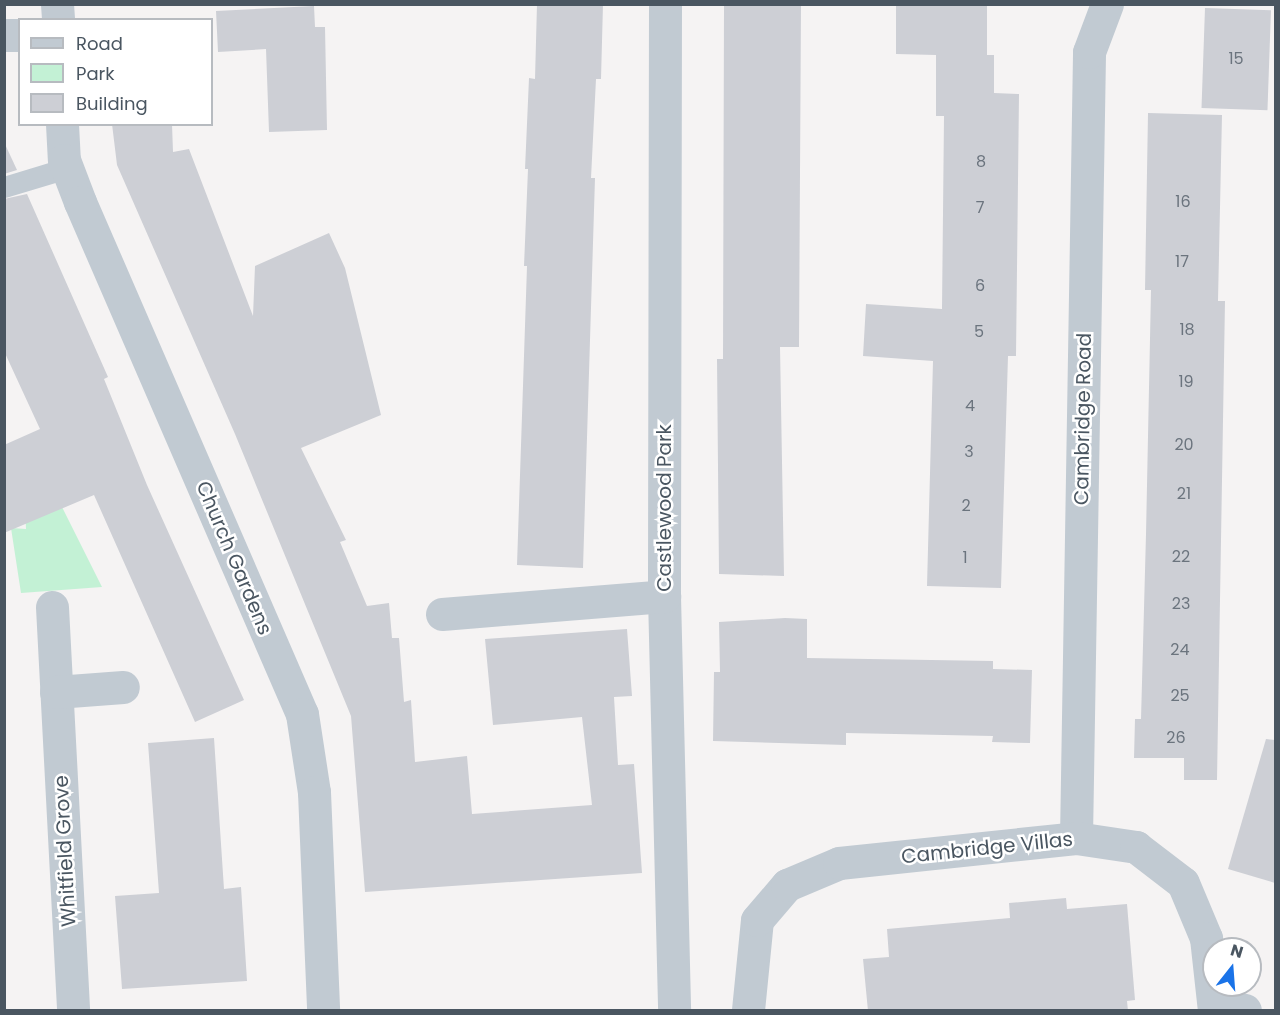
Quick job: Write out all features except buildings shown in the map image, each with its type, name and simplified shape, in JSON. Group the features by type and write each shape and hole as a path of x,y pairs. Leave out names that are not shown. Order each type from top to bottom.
{"street":[{"name":"Castlewood Park","path":"665,4 664,596 674,1011"},
{"name":"Cambridge Road","path":"1076,838 1089,52 1107,4"},
{"name":"Church Gardens","path":"62,126 67,168 302,714 314,792 323,1011"},
{"path":"442,614 664,596"},
{"name":"Whitfield Grove","path":"52,607 73,1011"},
{"path":"56,692 123,687"},
{"name":"Cambridge Villas","path":"739,1010 757,920 787,885 839,863 1076,838 1136,847 1183,883 1206,938 1225,1009"}],"lane":[{"path":"4,187 67,168"}],"green space":[{"path":"59,501 102,587 21,593 11,528 26,529 25,507"}]}
